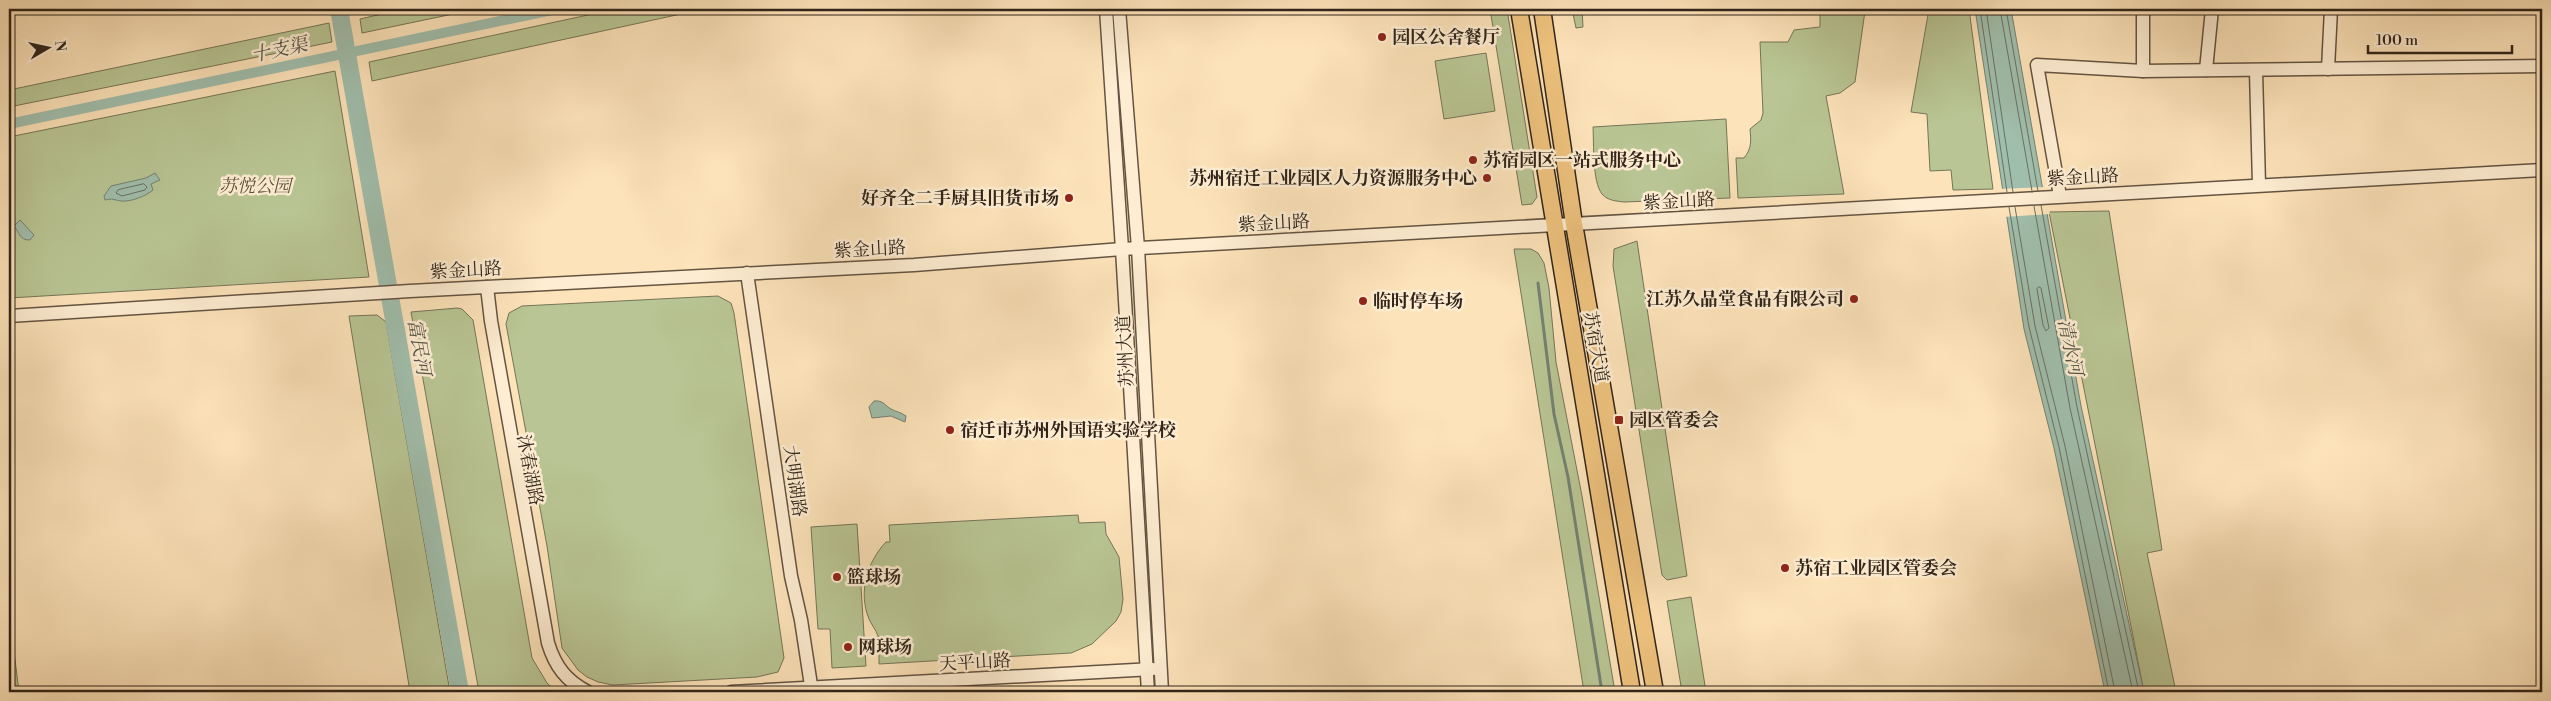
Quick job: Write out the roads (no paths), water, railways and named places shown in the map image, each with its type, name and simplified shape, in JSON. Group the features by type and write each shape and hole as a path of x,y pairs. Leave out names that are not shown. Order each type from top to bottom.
{"main road":[{"name":"苏宿大道","path":"1519,9 1632,692"},
{"name":"苏宿大道","path":"1542,9 1574,224 1655,692"}],"street":[{"name":"苏州大道","path":"1106,9 1148,692"},
{"name":"苏州大道","path":"1119,9 1138,248 1162,692"},
{"path":"2143,9 2143,71"},
{"path":"2206,70 2212,9"},
{"path":"2328,68 2331,9"},
{"path":"2060,196 2037,65 2143,71 2542,66"},
{"path":"2256,71 2259,185"},
{"name":"紫金山路","path":"9,316 410,291 914,265 1138,248 2542,170"},
{"name":"大明湖路","path":"744,273 791,576 801,620 807,690"},
{"name":"沐春湖路","path":"484,287 550,658"},
{"path":"550,658 560,679 576,692"},
{"path":"550,658 570,682 588,692"},
{"name":"天平山路","path":"837,692 1161,672"},
{"name":"天平山路","path":"730,692 807,690 1146,673"}],"water":[{"path":"1975,9 2011,9 2081,406 2144,692 2105,692 2054,448 2024,329"},
{"path":"155,173 160,180 151,184 153,190 146,194 129,201 105,200 104,196 111,186 146,178"},
{"path":"20,220 34,235 30,240 22,237 14,226"},
{"path":"874,401 882,402 891,409 906,416 905,422 891,416 872,418 869,407"}],"waterway":[{"name":"富民河","path":"339,9 460,692"},
{"name":"十支渠","path":"9,124 557,9"},
{"path":"1538,283 1554,414 1568,477 1602,692"}],"place":[{"name":"园区公舍餐厅","path":"1382,37"},
{"name":"苏宿园区一站式服务中心","path":"1473,160"},
{"name":"苏州宿迁工业园区人力资源服务中心","path":"1487,178"},
{"name":"好齐全二手厨具旧货市场","path":"1069,198"},
{"name":"江苏久品堂食品有限公司","path":"1854,299"},
{"name":"临时停车场","path":"1363,301"},
{"name":"园区管委会","path":"1619,420"},
{"name":"宿迁市苏州外国语实验学校","path":"950,430"},
{"name":"苏宿工业园区管委会","path":"1785,568"},
{"name":"篮球场","path":"837,577"},
{"name":"网球场","path":"848,647"}],"park label":[{"name":"苏悦公园","path":"255,186"}],"water label":[{"name":"清水河","path":"2071,347"}]}
